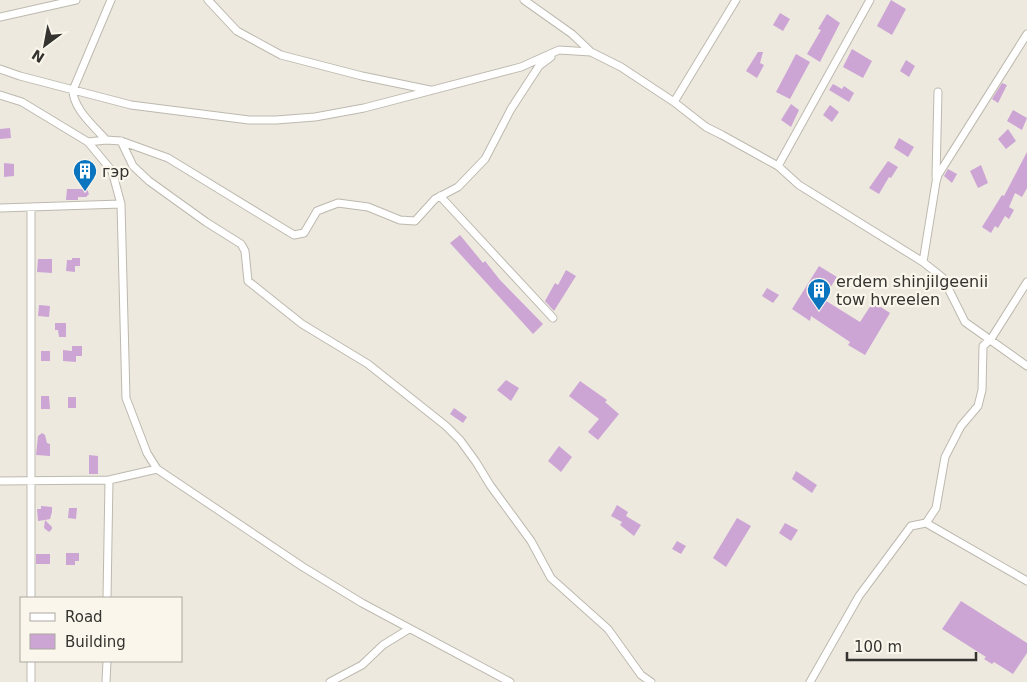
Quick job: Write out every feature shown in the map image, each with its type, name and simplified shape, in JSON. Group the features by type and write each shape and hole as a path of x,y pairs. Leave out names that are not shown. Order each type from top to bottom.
{"street":[{"path":"0,17 76,0"},
{"path":"106,140 78,108 73,98 73,90 111,0"},
{"path":"208,0 237,31 281,55 362,76 432,91"},
{"path":"524,0 572,34 591,52 621,67 674,102 706,127 778,166 799,185 923,262 942,278 965,322 1027,366"},
{"path":"674,102 736,0"},
{"path":"778,166 870,0"},
{"path":"923,262 938,175 1027,34"},
{"path":"0,69 131,105 249,120 315,117 364,108 521,67 559,50 591,52"},
{"path":"88,142 121,141 168,158 294,235 304,233 317,212 338,204 368,208 400,220 415,221 425,212 434,199 458,187 486,159 511,109 539,66 559,50"},
{"path":"936,182 938,92"},
{"path":"0,95 22,102 88,142 112,171 121,204 126,398 147,453 157,469 303,567 409,629 510,682"},
{"path":"121,141 133,166 149,181 206,222 241,244 244,251 248,281 302,324 368,364 453,433 476,462 490,485 531,541 551,578 608,629 641,674 651,682"},
{"path":"440,196 553,318"},
{"path":"0,208 121,204"},
{"path":"31,208 31,597"},
{"path":"926,523 936,508 946,457 961,426 978,406 982,390 983,346 990,339 1027,282"},
{"path":"0,481 109,480 157,469"},
{"path":"107,597 109,480"},
{"path":"810,682 859,596 911,526 926,523 1027,581"},
{"path":"330,682 362,665 383,645 409,629"},
{"path":"31,662 31,682"},
{"path":"106,682 107,662"}],"building":[{"path":"891,0 906,9 892,35 877,26"},
{"path":"780,13 790,19 783,31 773,25"},
{"path":"827,14 840,23 820,62 807,54 821,30 818,29"},
{"path":"852,49 872,61 863,78 843,67"},
{"path":"758,52 763,52 760,63 764,65 757,78 746,71"},
{"path":"796,54 810,62 790,99 776,92"},
{"path":"906,60 915,66 909,77 900,71"},
{"path":"1002,83 1007,85 998,103 992,99"},
{"path":"833,84 842,89 844,86 854,93 849,102 829,90"},
{"path":"791,104 799,110 791,127 781,120"},
{"path":"830,105 839,112 832,122 823,115"},
{"path":"1013,110 1027,118 1022,130 1007,121"},
{"path":"10,128 11,138 0,139 0,129"},
{"path":"1008,129 1016,141 1006,149 998,139"},
{"path":"899,138 914,147 908,157 894,148"},
{"path":"1027,152 1027,188 1022,197 1015,193 1009,207 1014,210 1009,219 1005,216 998,228 995,226 991,233 982,227 1002,195 1004,196"},
{"path":"888,161 898,167 891,178 889,177 879,194 869,188"},
{"path":"4,163 14,164 14,176 4,177"},
{"path":"981,165 988,183 978,188 970,171"},
{"path":"948,169 957,174 952,183 944,176"},
{"path":"67,189 87,189 89,194 86,197 78,197 78,200 66,200"},
{"path":"460,235 483,263 485,261 500,280 543,324 533,334 450,243"},
{"path":"72,258 80,258 80,266 75,266 75,272 66,271 67,260 72,260"},
{"path":"38,259 52,259 52,273 37,272"},
{"name":"erdem shinjilgeenii tow hvreelen","path":"819,266 837,277 823,299 860,322 873,302 890,313 865,355 848,345 850,342 811,316 810,321 792,309"},
{"path":"566,270 576,276 554,311 545,301 555,283 558,285"},
{"path":"767,288 779,295 773,303 762,296"},
{"path":"39,305 50,306 49,317 38,316"},
{"path":"55,323 66,323 66,337 59,337 58,330 55,330"},
{"path":"72,346 82,346 82,356 76,356 76,362 63,361 63,350 72,351"},
{"path":"41,351 50,351 50,361 41,361"},
{"path":"506,380 519,388 511,401 497,390"},
{"path":"580,381 607,400 605,402 619,414 598,440 588,432 599,419 569,396"},
{"path":"41,396 49,396 50,409 41,409"},
{"path":"68,397 76,397 76,408 68,408"},
{"path":"454,408 467,417 463,423 450,414"},
{"path":"42,433 45,435 47,443 50,444 50,456 36,455 38,436"},
{"path":"559,446 572,457 561,472 548,461"},
{"path":"89,455 98,456 98,474 89,474"},
{"path":"796,471 817,485 812,493 792,479"},
{"path":"617,505 628,512 626,516 641,525 634,536 620,525 622,522 611,516"},
{"path":"41,506 52,507 50,519 38,521 37,509 41,509"},
{"path":"69,508 77,508 76,519 68,518"},
{"path":"737,518 751,526 726,567 713,558"},
{"path":"45,520 52,527 49,532 44,528"},
{"path":"785,523 798,530 791,541 779,533"},
{"path":"677,541 686,546 681,554 672,549"},
{"path":"66,553 79,553 79,561 75,561 75,565 66,565"},
{"path":"36,554 50,554 50,564 36,564"},
{"path":"961,601 1027,643 1027,653 1013,674 994,662 992,664 984,659 986,657 942,629"}],"place":[{"name":"гэр","path":"85,192"},
{"name":"erdem shinjilgeenii tow hvreelen","path":"819,311"}]}
